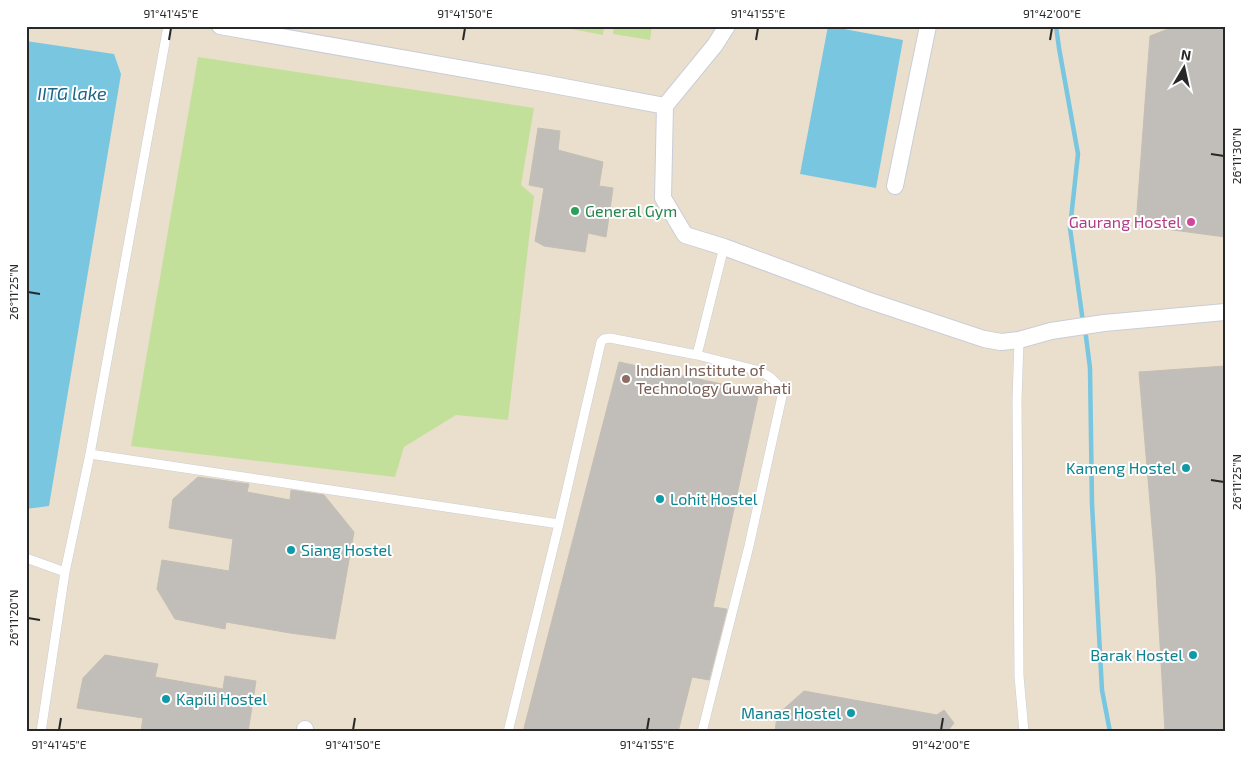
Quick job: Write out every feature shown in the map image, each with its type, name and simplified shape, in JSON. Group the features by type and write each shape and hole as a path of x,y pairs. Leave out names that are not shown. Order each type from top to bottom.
{"street":[{"path":"220,26 665,106"},
{"path":"727,26 715,45 665,106 664,198 685,234 984,340 1001,342 1019,340 1051,331 1104,323 1225,312"},
{"path":"895,186 928,26"}],"lane":[{"path":"41,732 65,572 90,454 168,26"},
{"path":"697,355 724,247"},
{"path":"508,732 601,342 604,339 610,338 697,355 760,371 778,385 782,396 749,546 702,732"},
{"path":"1019,340 1017,410 1019,676 1024,732"},
{"path":"90,454 559,524"},
{"path":"26,558 65,572"}],"shaded area":[{"name":"Indian Institute of Technology Guwahati","path":"26,26 1225,26 1225,732 26,732"}],"green space":[{"path":"566,26 604,26 603,35 566,28"},
{"path":"614,26 652,26 650,40 613,34"},
{"path":"198,57 534,108 521,185 534,196 508,420 456,415 404,447 395,477 131,446"}],"water":[{"path":"828,26 903,40 876,188 800,174"},
{"name":"IITG lake","path":"26,41 114,54 121,74 49,506 26,509"}],"building":[{"name":"Gaurang Hostel","path":"1176,26 1225,26 1225,237 1136,225 1150,36"},
{"name":"General Gym","path":"538,128 560,131 558,150 603,162 599,186 613,188 606,237 588,233 585,252 544,246 535,241 544,188 529,185"},
{"name":"Lohit Hostel","path":"619,362 759,392 713,607 727,609 709,680 692,677 678,732 523,732"},
{"path":"1225,366 1225,732 1165,732 1156,574 1139,372"},
{"name":"Siang Hostel","path":"198,477 249,484 247,492 290,500 291,490 324,495 354,532 335,639 226,622 225,629 175,619 157,589 162,560 229,571 233,539 169,528 173,499"},
{"name":"Kapili Hostel","path":"105,655 158,664 155,677 223,689 225,676 256,681 248,732 141,732 143,718 77,708 83,678"},
{"name":"Manas Hostel","path":"804,691 937,715 944,710 954,723 947,732 775,732 777,715"}],"waterway":[{"path":"1056,26 1078,154 1070,228 1083,322"},
{"path":"1085,329 1090,368 1092,504 1102,690 1110,732"}],"place":[{"name":"General Gym","path":"575,211"},
{"name":"Gaurang Hostel","path":"1191,222"},
{"name":"Indian Institute of Technology Guwahati","path":"626,379"},
{"name":"Kameng Hostel","path":"1186,468"},
{"name":"Lohit Hostel","path":"660,499"},
{"name":"Siang Hostel","path":"291,550"},
{"name":"Barak Hostel","path":"1193,655"},
{"name":"Kapili Hostel","path":"166,699"},
{"name":"Manas Hostel","path":"851,713"}]}
